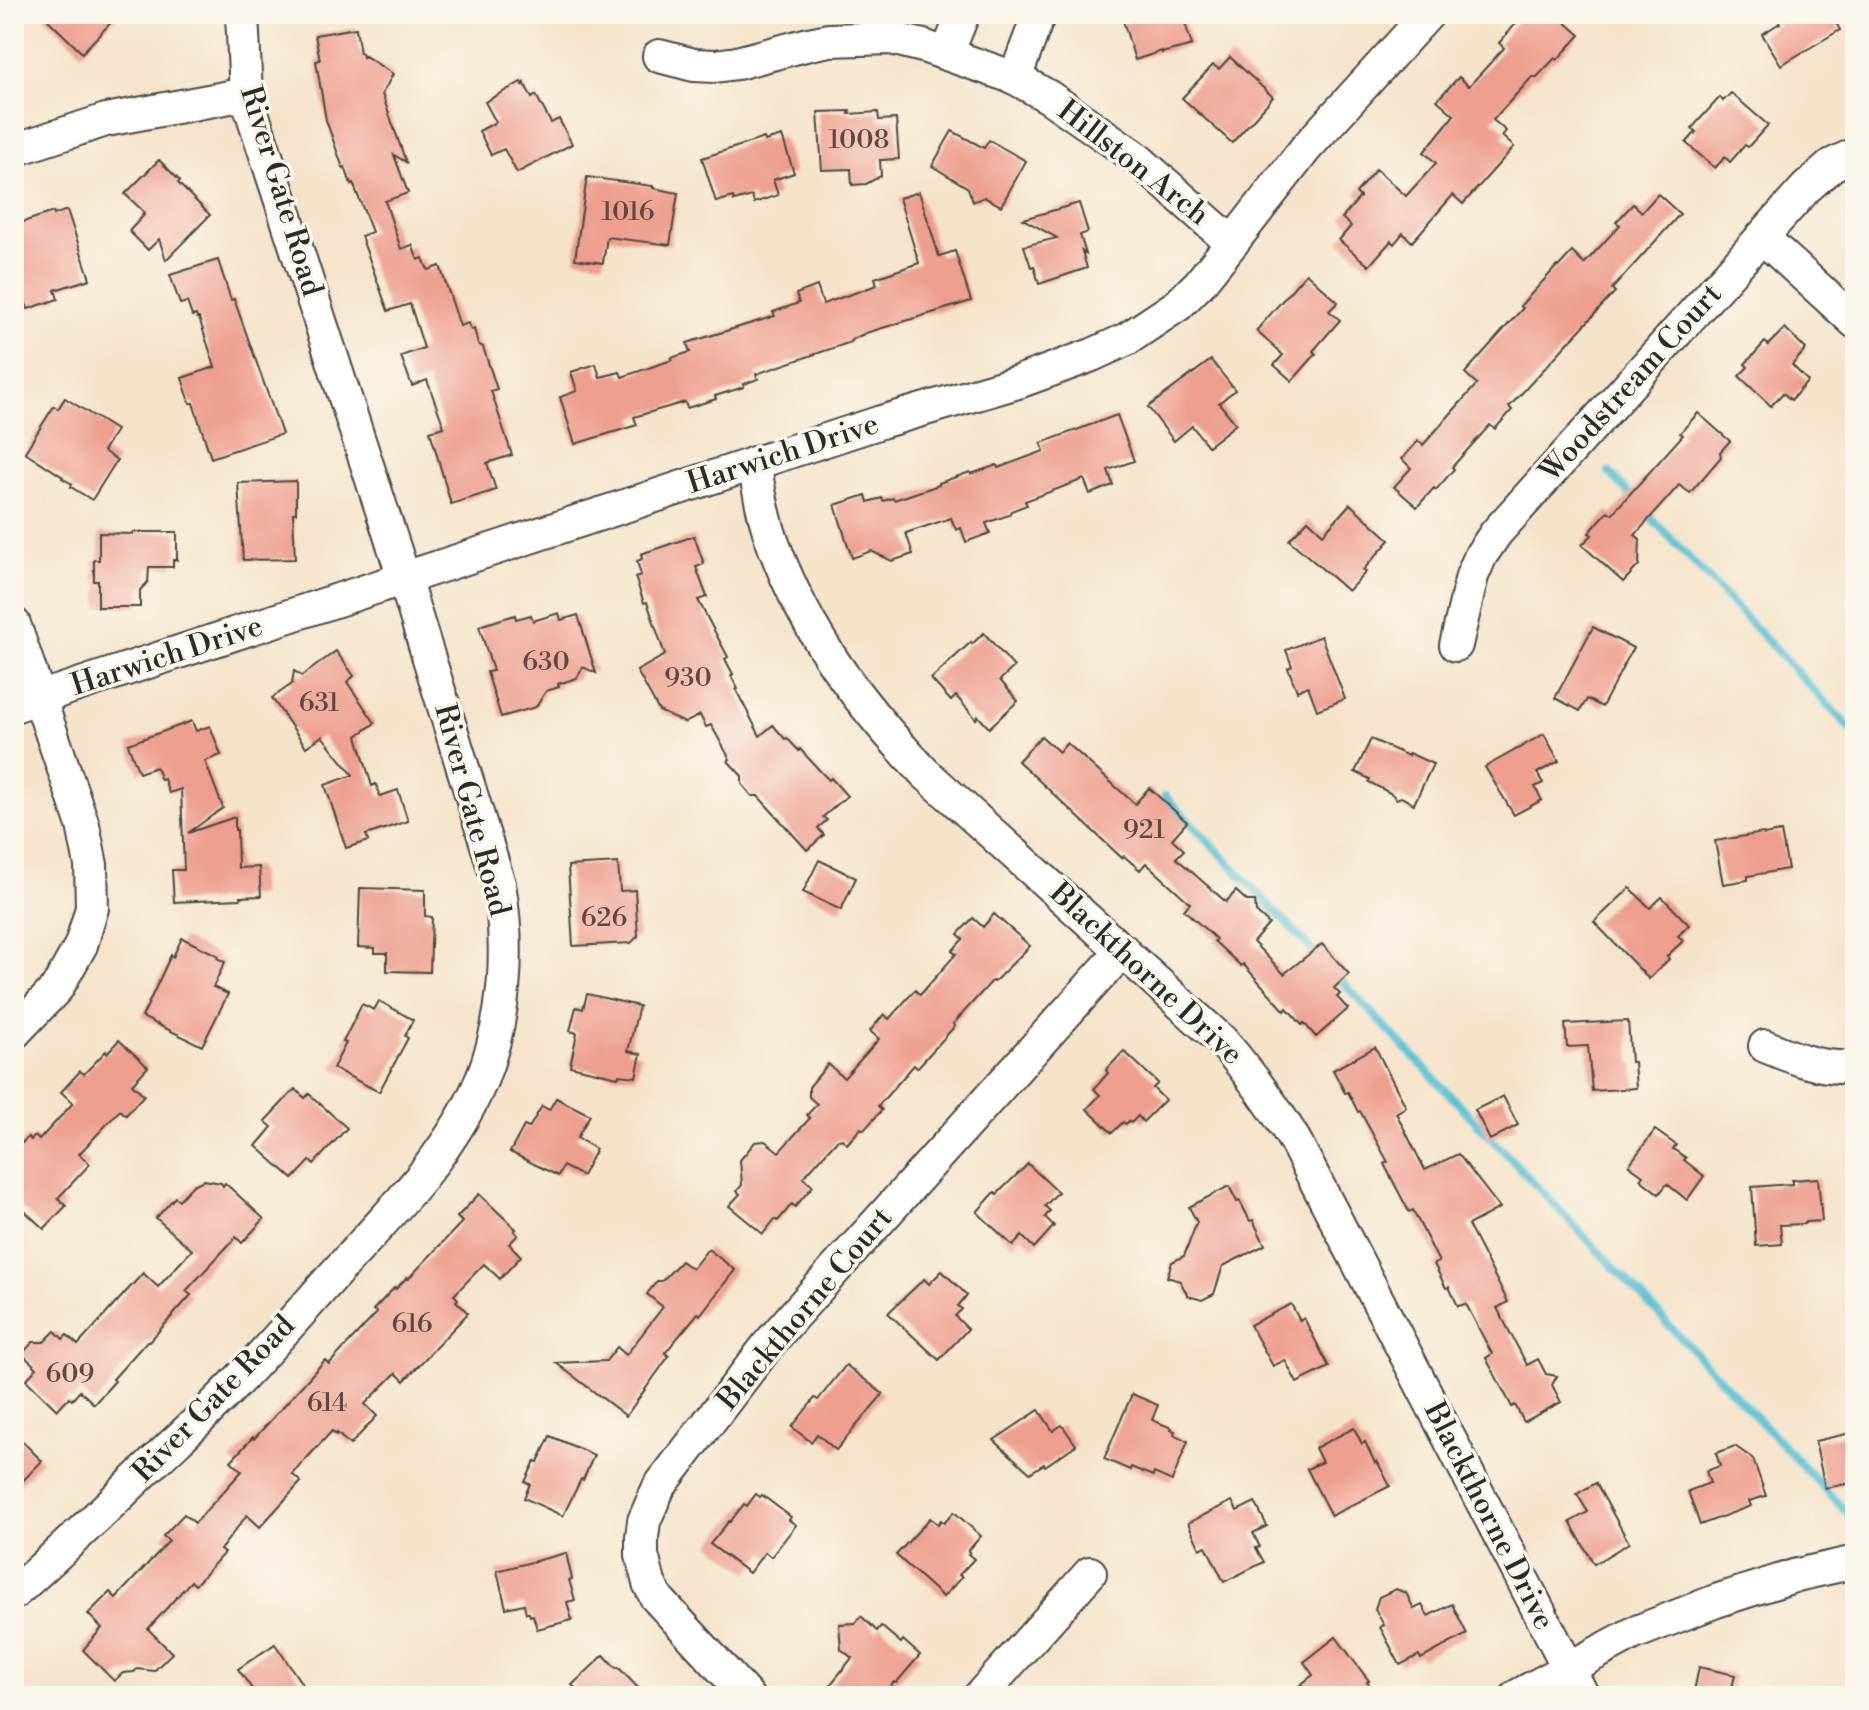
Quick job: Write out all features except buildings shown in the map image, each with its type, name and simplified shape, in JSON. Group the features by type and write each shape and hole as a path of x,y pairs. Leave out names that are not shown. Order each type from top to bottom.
{"street":[{"name":"River Gate Road","path":"14,1593 240,1378 426,1171 450,1139 480,1082 500,1016 506,944 499,884 404,578 246,94 242,14"},
{"path":"947,54 963,14"},
{"path":"1015,78 1039,14"},
{"name":"Harwich Drive","path":"27,702 754,463 1018,382 1127,339 1178,305 1199,284 1306,148 1428,14"},
{"name":"Hillston Arch","path":"659,56 694,65 715,66 829,40 891,38 923,46 1015,78 1049,97 1134,156 1232,243"},
{"path":"14,150 106,120 246,94"},
{"name":"Woodstream Court","path":"1456,645 1472,576 1496,533 1815,180 1832,165 1855,154"},
{"path":"1762,237 1855,322"},
{"name":"Blackthorne Drive","path":"754,463 773,544 799,605 842,676 886,732 925,773 1222,1041 1274,1106 1583,1696"},
{"path":"14,624 27,702 83,825 91,865 92,908 81,945 57,988 14,1033"},
{"name":"Blackthorne Court","path":"747,1696 656,1597 649,1583 642,1555 642,1538 644,1521 659,1487 785,1325 1123,950"},
{"path":"1765,1046 1801,1061 1832,1068 1855,1067"},
{"path":"1517,1696 1634,1633 1716,1601 1797,1575 1855,1562"},
{"path":"980,1696 1090,1573"}],"waterway":[{"path":"1609,472 1635,500"},
{"path":"1644,510 1855,734"},
{"path":"1165,796 1320,958"},
{"path":"1335,974 1855,1521"}]}
